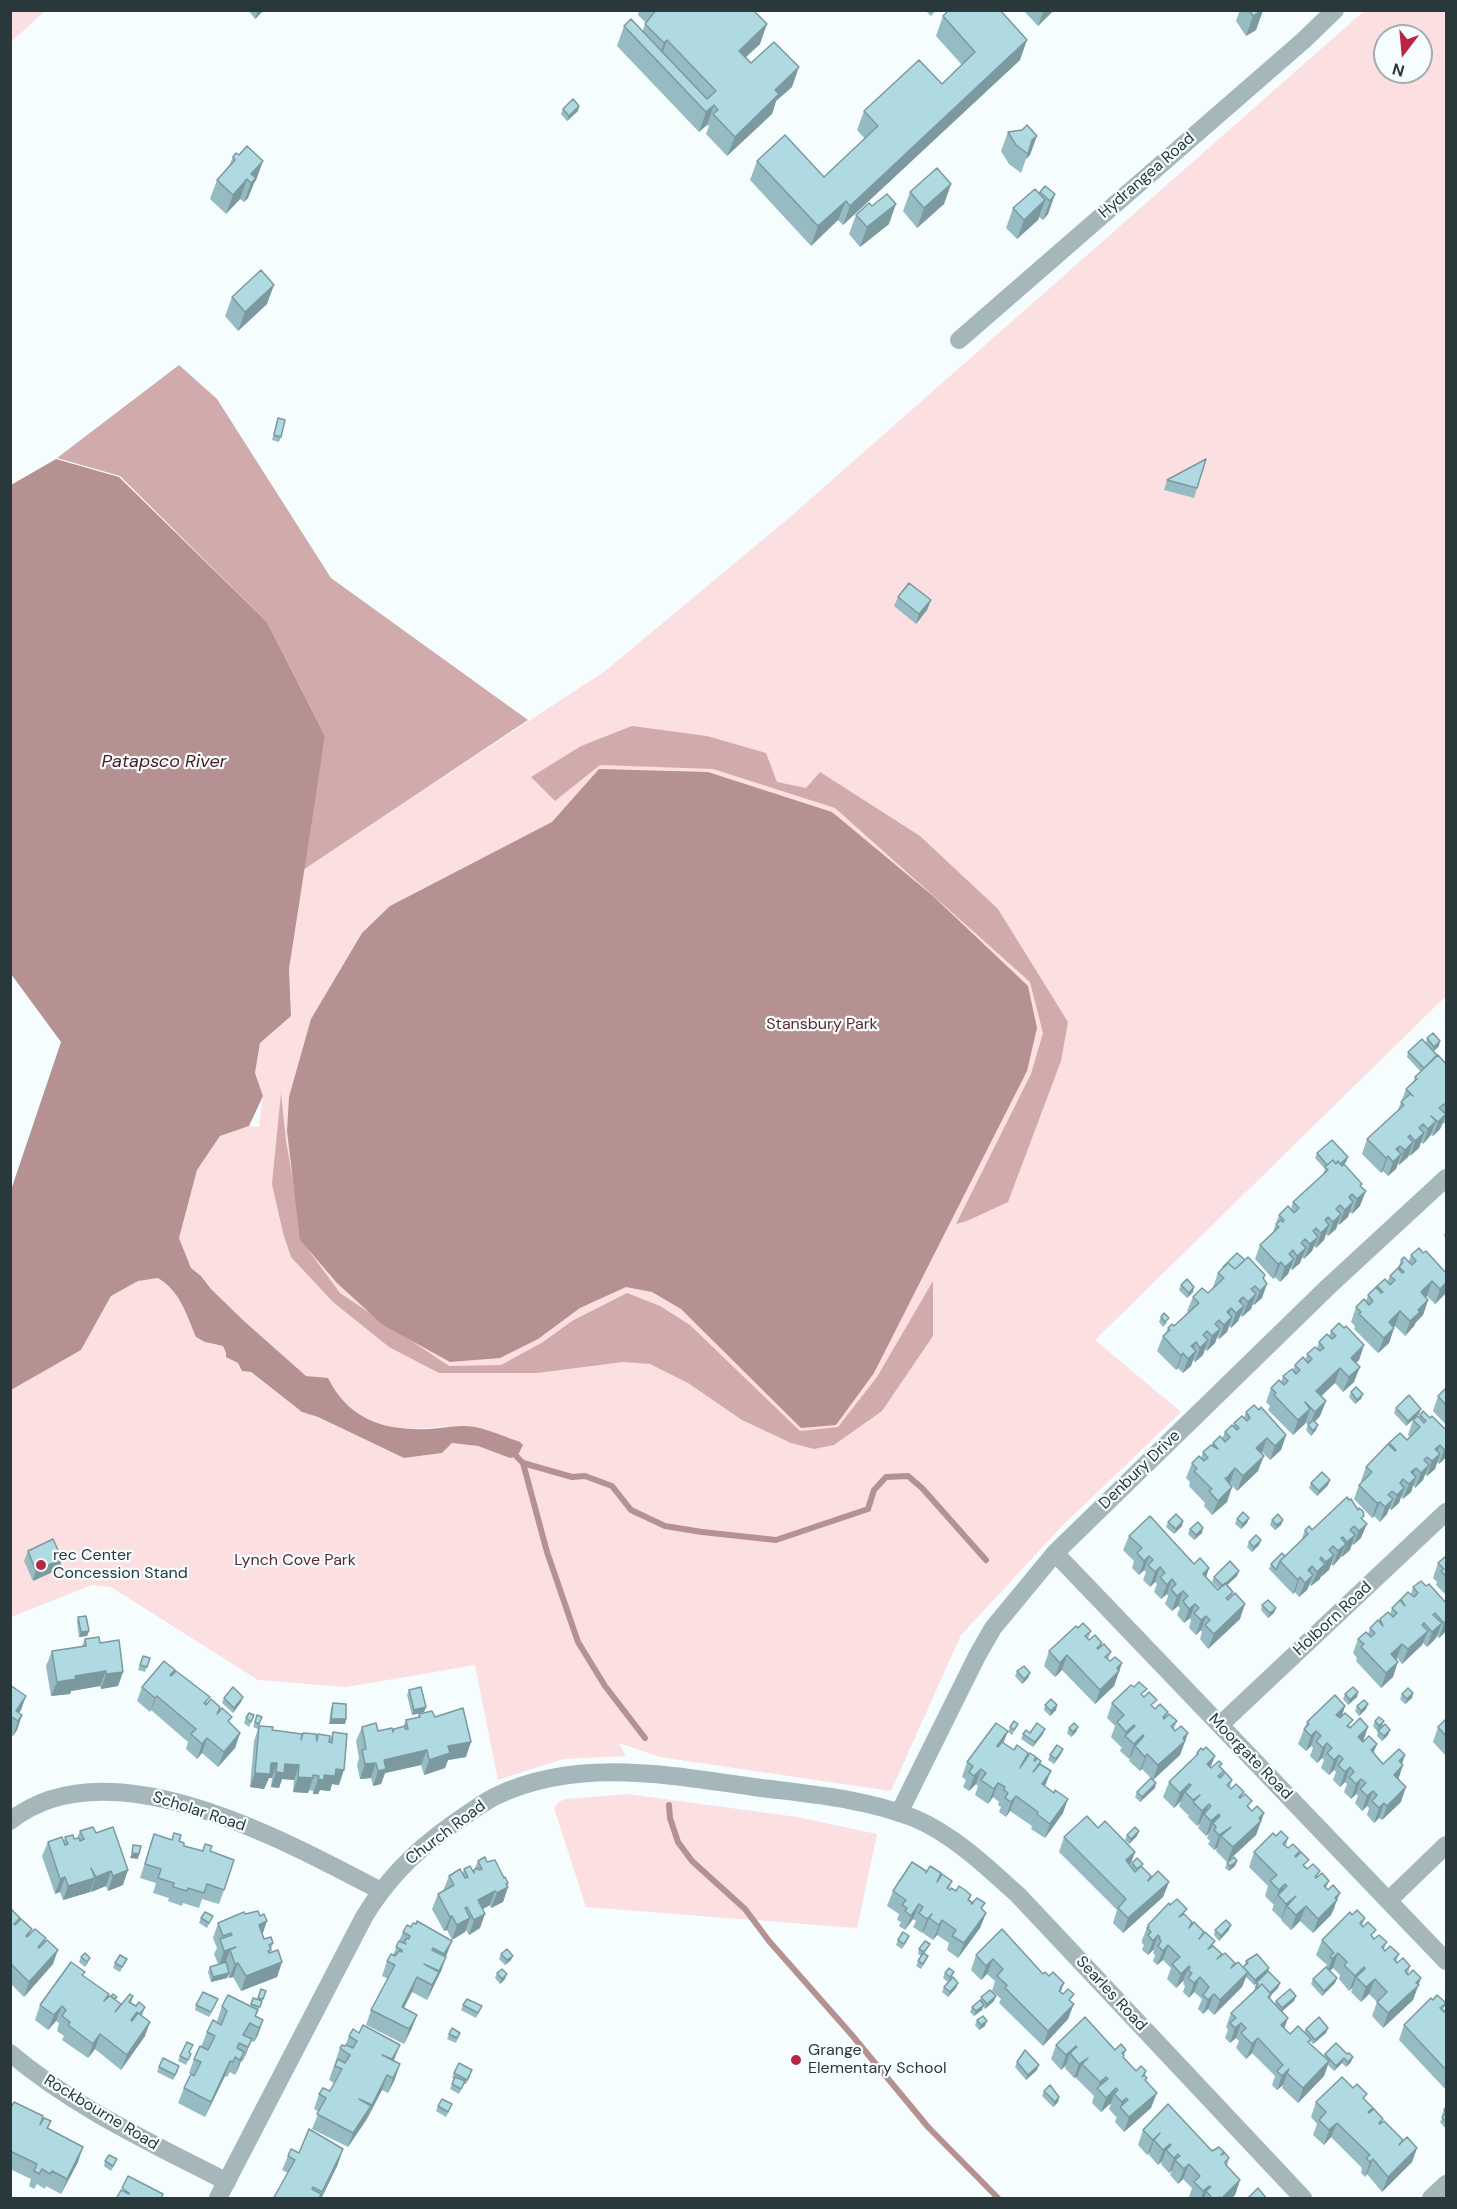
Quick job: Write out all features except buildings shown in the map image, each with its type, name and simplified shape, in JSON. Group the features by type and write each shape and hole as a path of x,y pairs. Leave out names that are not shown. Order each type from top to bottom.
{"street":[{"name":"Hydrangea Road","path":"959,340 1304,40 1335,10"},
{"name":"Denbury Drive","path":"899,1813 988,1637 1008,1608 1054,1553 1328,1287 1446,1178"},
{"name":"Holborn Road","path":"1220,1725 1446,1512"},
{"name":"Moorgate Road","path":"1054,1553 1446,1961"},
{"name":"Church Road","path":"218,2199 342,1959 381,1891 406,1861 432,1839 486,1802 502,1793 563,1776 593,1773 663,1774 836,1797 899,1813"},
{"name":"Scholar Road","path":"10,1821 46,1802 74,1793 103,1790 154,1796 265,1833 381,1891"},
{"name":"Searles Road","path":"899,1813 950,1838 1019,1896 1303,2199"},
{"path":"1389,1900 1446,1845"},
{"name":"Rockbourne Road","path":"10,2053 31,2071 116,2126 227,2182"},
{"path":"1431,2199 1446,2184"}],"green space":[{"path":"11,10 45,10 45,11 11,42"},
{"name":"Stansbury Park","path":"1364,11 1446,11 1446,996 1095,1340 1181,1412 1062,1526 961,1635 891,1791 660,1757 619,1743 626,1756 563,1759 498,1780 475,1665 346,1687 258,1680 111,1587 92,1585 11,1617 11,1390 81,1350 111,1296 138,1281 158,1278 169,1285 184,1304 191,1325 205,1342 223,1346 226,1353 302,1412 404,1458 442,1453 452,1443 478,1446 510,1458 447,1426 396,1429 366,1419 336,1394 328,1379 306,1376 244,1321 191,1268 179,1238 197,1170 220,1136 249,1126 259,1127 263,1096 255,1073 260,1043 291,1015 289,969 302,870 605,671 789,518"},
{"path":"627,1794 797,1817 877,1834 857,1928 586,1907 554,1808 565,1799"}],"shaded area":[{"path":"179,365 217,399 331,578 528,720 303,870 325,736 267,622 120,476 57,458"},
{"path":"632,726 707,736 766,753 777,782 806,788 820,772 920,836 998,909 1068,1022 1061,1061 1008,1202 956,1224 1031,1074 1043,1033 1030,982 835,808 713,769 600,765 555,801 531,777 581,746"},
{"path":"281,1093 286,1141 304,1244 340,1293 449,1366 501,1365 543,1342 572,1321 627,1293 660,1306 690,1325 800,1431 838,1427 877,1377 933,1281 933,1336 882,1411 834,1445 814,1449 791,1443 742,1420 688,1383 650,1364 623,1362 537,1373 439,1373 389,1347 333,1302 291,1257 272,1184"}],"water":[{"name":"Patapsco River","path":"56,459 119,477 267,622 325,736 289,969 291,1016 260,1043 255,1073 263,1096 249,1126 220,1136 197,1170 179,1238 191,1268 244,1321 306,1376 328,1378 346,1404 370,1420 398,1428 429,1429 463,1426 481,1428 520,1442 523,1445 517,1457 510,1458 478,1446 452,1443 442,1453 404,1458 318,1417 302,1412 251,1372 242,1371 238,1363 226,1357 223,1346 205,1342 196,1337 177,1297 158,1278 138,1281 111,1296 81,1350 11,1390 11,1190 61,1042 11,974 11,485"},
{"path":"599,769 708,772 832,812 933,896 1028,986 1037,1028 1027,1071 874,1373 836,1425 801,1428 681,1309 652,1292 626,1287 580,1308 538,1339 500,1358 450,1362 383,1325 337,1283 300,1240 287,1131 289,1097 311,1019 362,933 390,906 552,822"}],"waterway":[{"path":"517,1457 523,1463 547,1552 578,1642 605,1686 645,1738"},
{"path":"523,1463 572,1477 585,1476 612,1486 631,1510 665,1526 776,1540 868,1509 874,1490 886,1477 908,1476 922,1488 986,1560"},
{"path":"669,1805 670,1818 678,1842 692,1861 745,1909 769,1941 851,2034 928,2127 998,2198"}],"place":[{"name":"rec Center Concession Stand","path":"41,1565"},
{"name":"Grange Elementary School","path":"796,2060"}],"park label":[{"name":"Lynch Cove Park","path":"295,1561"}]}
